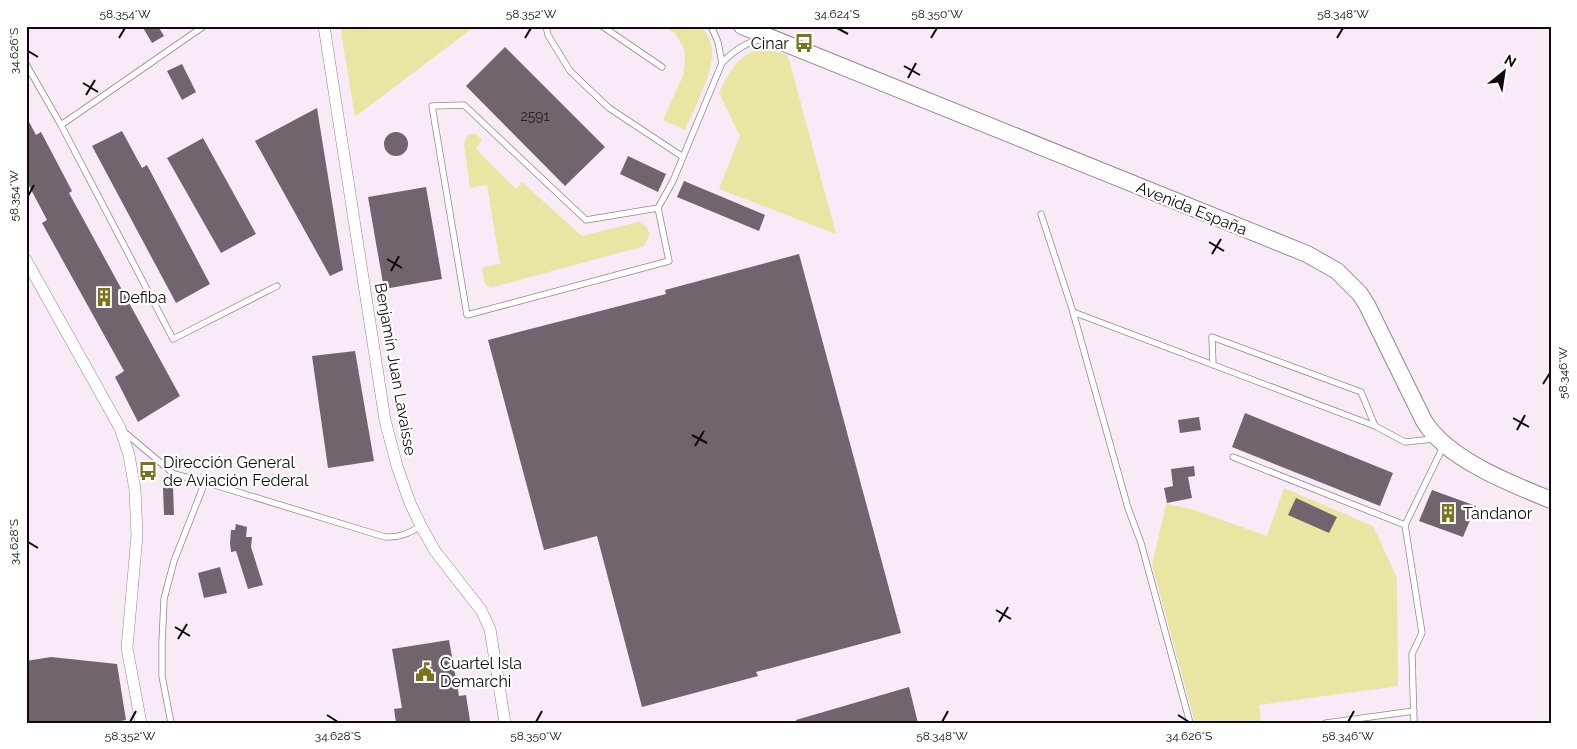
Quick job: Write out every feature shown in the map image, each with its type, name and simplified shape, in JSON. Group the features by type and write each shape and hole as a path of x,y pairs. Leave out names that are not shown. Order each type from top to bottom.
{"street":[{"name":"Benjamín Juan Lavaisse","path":"324,26 385,420 397,466 410,503 435,551 468,591 481,610 490,629 505,723"},
{"name":"Avenida España","path":"742,26 1281,243 1329,266 1354,287 1367,305 1424,421 1440,441 1487,471 1551,500"},
{"path":"26,260 120,428 129,455 137,535 128,615 127,648 141,723"}],"lane":[{"path":"61,125 204,26"},
{"path":"546,26 548,35 570,71 609,108 683,157"},
{"path":"602,26 662,68"},
{"path":"711,26 718,42 722,63"},
{"path":"658,208 586,220 464,105 432,106 467,315 669,261 658,208 673,181 722,63 744,45 770,38"},
{"path":"26,64 61,125 173,339 277,286"},
{"path":"1041,214 1073,312 1128,508 1141,543 1190,723"},
{"path":"1073,312 1375,426 1405,442 1440,441 1405,525 1422,634 1412,654 1414,723"},
{"path":"1213,365 1212,337 1361,392 1375,426"},
{"path":"120,428 174,474 385,537 396,538 422,526"},
{"path":"1233,457 1405,525"},
{"path":"171,723 162,676 164,599 174,561 205,482"},
{"path":"1326,723 1414,711"}],"shaded area":[{"path":"340,26 475,26 355,117"},
{"path":"663,26 702,26 711,45 712,52 709,70 685,130 663,120 683,76 685,60 684,49 675,33"},
{"path":"770,49 788,56 836,234 719,189 740,136 719,93 728,75 742,58 754,51"},
{"path":"469,134 476,134 482,140 476,149 516,189 522,182 582,236 638,222 646,226 649,232 644,246 490,288 485,284 482,271 484,267 500,264 487,185 470,188 464,144"},
{"path":"1284,488 1373,526 1397,578 1398,686 1259,705 1261,723 1195,723 1152,565 1166,504 1191,509 1267,536"}],"building":[{"path":"142,26 158,26 164,36 152,43"},
{"path":"505,47 605,147 565,186 466,86"},
{"path":"182,64 196,92 182,100 167,71"},
{"path":"317,108 343,270 330,276 255,141"},
{"name":"Defiba","path":"26,116 36,135 41,132 72,191 69,193 180,396 138,422 115,377 124,371 42,223 47,220 26,180"},
{"path":"122,131 142,168 147,165 210,284 176,303 92,146"},
{"path":"396,132 404,136 408,144 404,152 396,156 388,152 384,144 388,136"},
{"path":"203,138 256,234 221,253 167,158"},
{"path":"628,156 666,174 658,192 620,174"},
{"path":"684,181 765,215 759,231 677,197"},
{"path":"426,187 442,279 384,289 368,197"},
{"path":"799,254 901,633 756,672 758,676 642,707 597,536 544,550 488,340 666,294 665,290"},
{"path":"355,351 374,461 328,468 312,356"},
{"path":"1245,413 1393,473 1380,506 1232,447"},
{"path":"1199,417 1201,430 1180,433 1178,420"},
{"path":"1194,466 1195,476 1188,477 1192,498 1167,503 1164,488 1173,486 1171,469"},
{"path":"173,486 174,515 164,515 163,488"},
{"name":"Tandanor","path":"1432,490 1476,506 1463,537 1419,521"},
{"path":"1296,498 1337,517 1329,533 1288,515"},
{"path":"236,524 247,527 246,537 252,537 251,547 263,585 248,589 236,551 231,552 231,530 235,530"},
{"path":"220,567 227,593 204,598 198,573"},
{"name":"Cuartel Isla Demarchi","path":"449,640 459,696 466,695 470,721 461,723 396,723 394,709 402,708 392,649"},
{"path":"51,657 117,664 126,720 110,723 26,723 26,661"},
{"path":"909,687 918,723 797,723 796,720"}],"place":[{"name":"Cinar","path":"804,43"},
{"name":"Defiba","path":"104,297"},
{"name":"Dirección General de Aviación Federal","path":"148,471"},
{"name":"Tandanor","path":"1448,513"},
{"name":"Cuartel Isla Demarchi","path":"425,672"}]}
